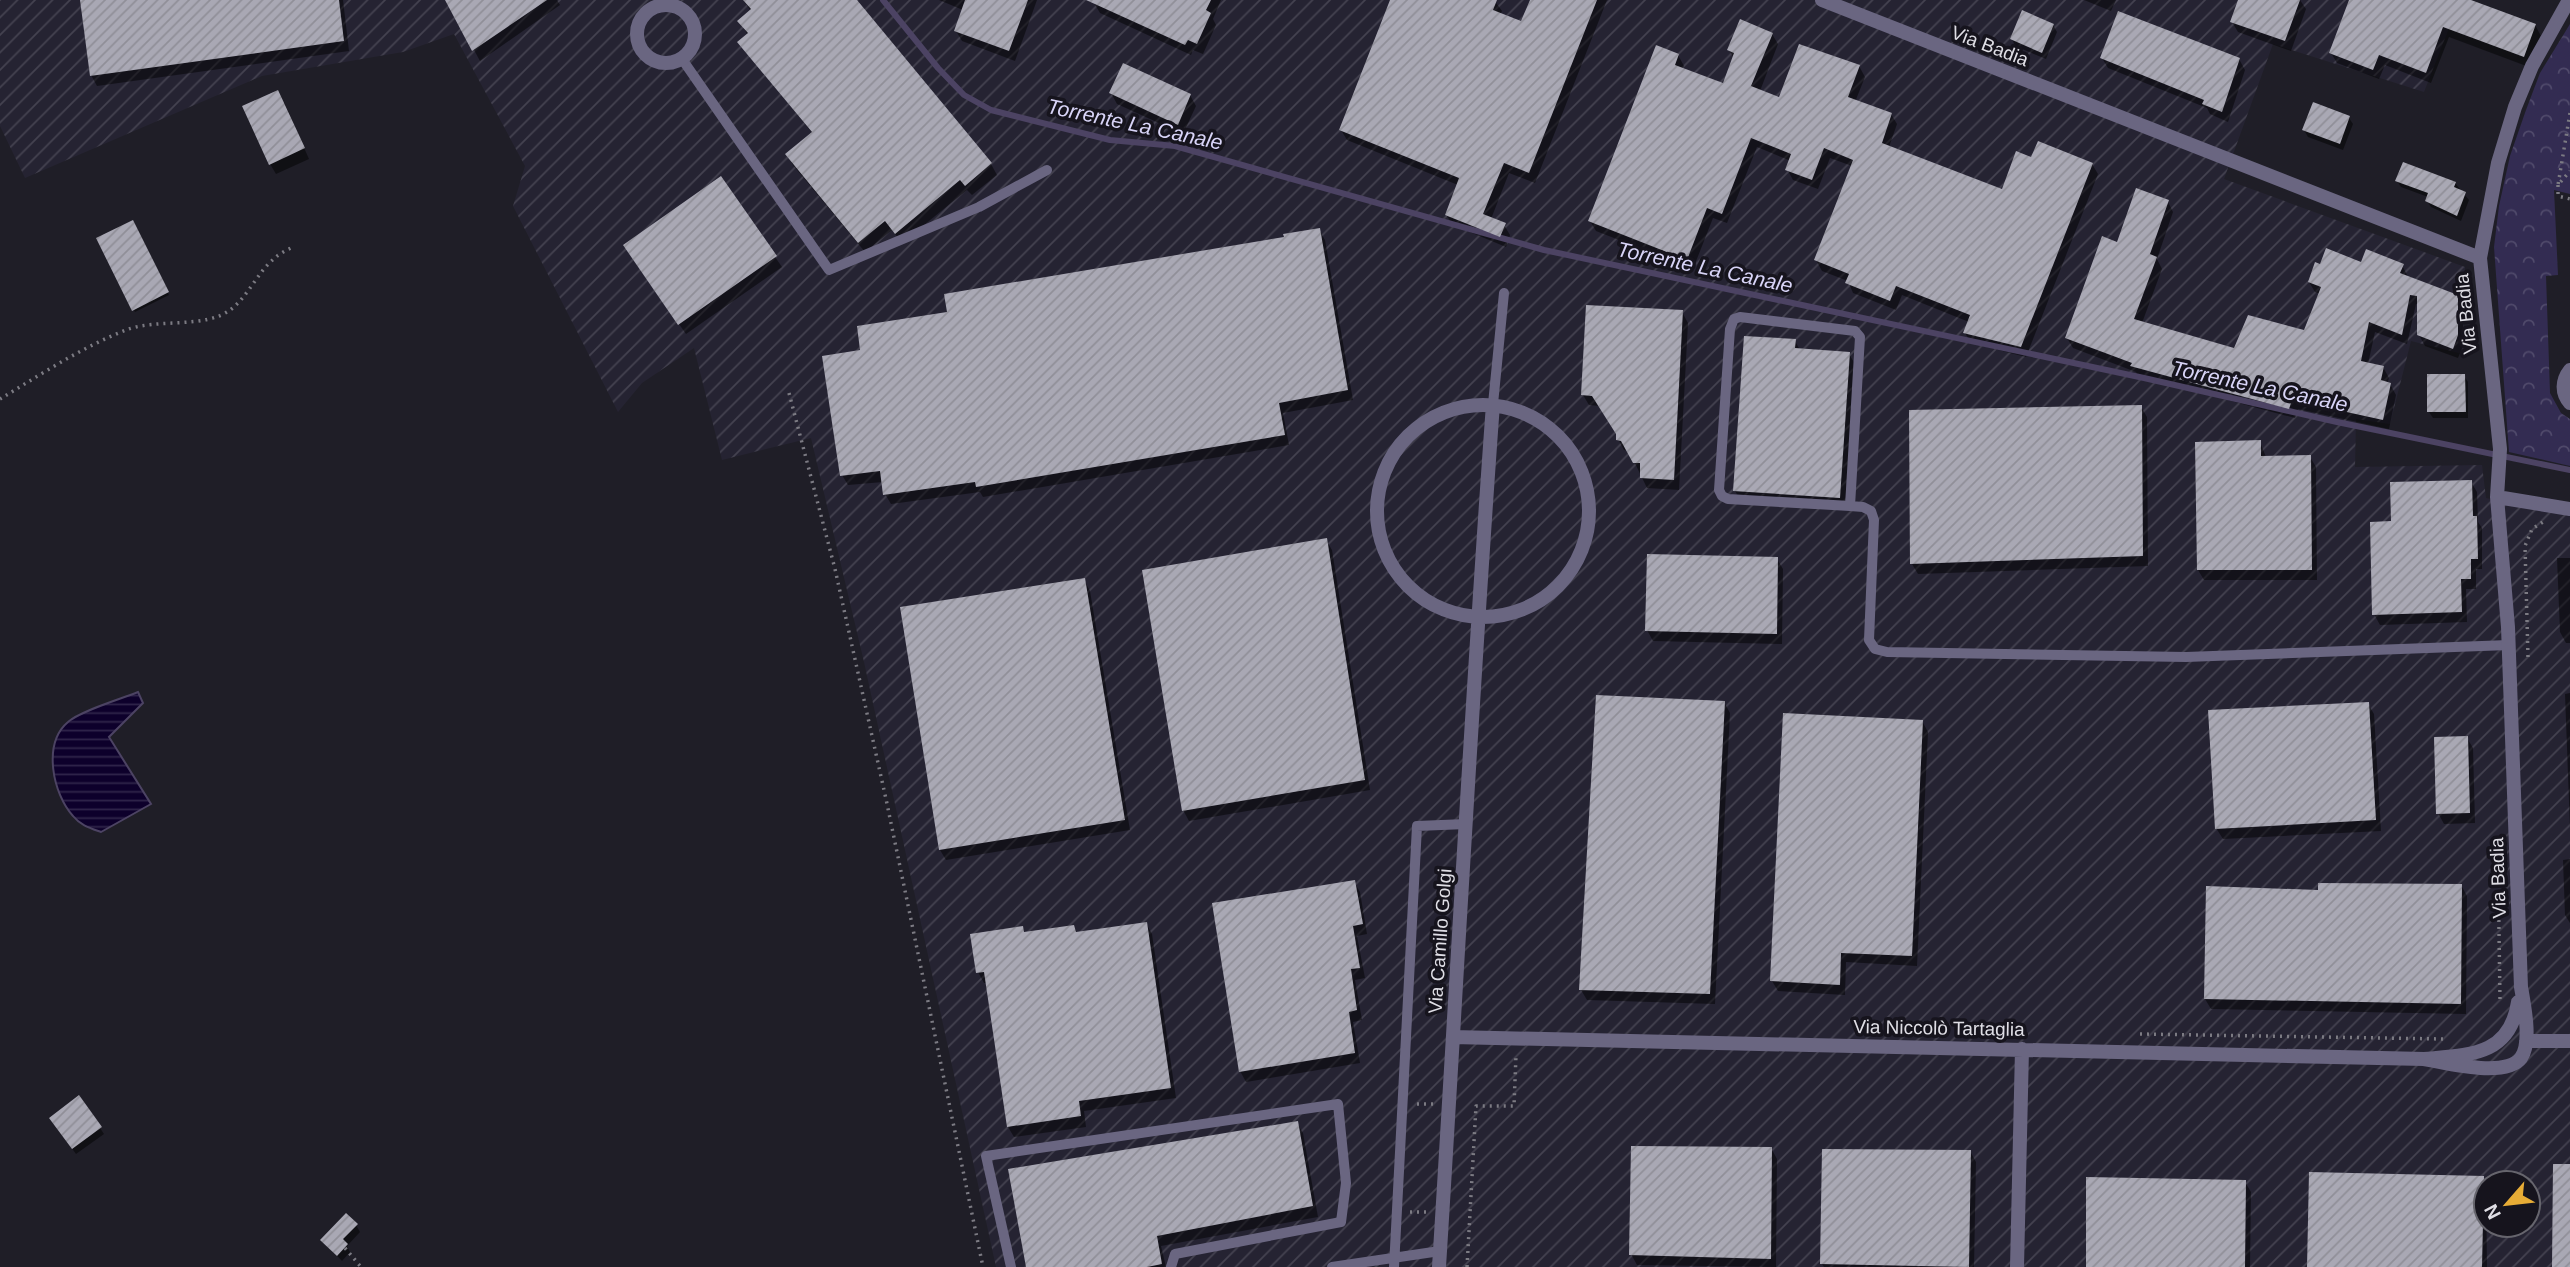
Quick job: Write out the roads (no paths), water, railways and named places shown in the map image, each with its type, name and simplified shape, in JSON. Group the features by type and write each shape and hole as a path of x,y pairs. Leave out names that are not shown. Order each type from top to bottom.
{"street":[{"name":"Via Badia","path":"1822,0 2480,258 2500,449 2497,497 2509,645 2521,987 2526,1019 2526,1041 2522,1057"},
{"path":"2480,258 2498,163 2515,107 2532,66 2569,0"},
{"path":"646,5 669,5 687,14 693,23 694,43 690,52 682,59 664,64 656,62 641,51 636,33 646,5"},
{"path":"2570,370 2563,391 2570,403"},
{"path":"1493,404 1528,414 1559,435 1580,465 1590,500 1587,537 1572,571 1547,598 1514,614 1478,618 1444,611 1415,594 1393,568 1379,537 1376,503 1384,470 1410,433 1427,419 1459,406 1493,404"},
{"name":"Via Camillo Golgi","path":"1439,1267 1493,404"},
{"path":"2497,497 2570,509"},
{"name":"Via Badia","path":"2498,1042 2508,1033 2516,1019 2521,987"},
{"name":"Via Niccolò Tartaglia","path":"1453,1037 2424,1059 2474,1054 2498,1042"},
{"path":"2526,1041 2570,1041"},
{"path":"2017,1267 2022,1049"},
{"name":"Via Niccolò Tartaglia","path":"2424,1059 2499,1068 2513,1065 2522,1057"}],"lane":[{"path":"682,59 829,270 979,207 1047,170"},
{"path":"1493,404 1504,293"},
{"path":"1850,506 1862,345 1860,337 1855,331 1740,317 1734,319 1730,329 1719,490 1722,496 1728,499 1850,506 1867,509 1873,515 1869,640 1875,649 1887,652 2186,657 2509,645"},
{"path":"1394,1262 1417,827 1466,824"},
{"path":"1011,1267 986,1156 1338,1104 1346,1183 1341,1222 1175,1254 1171,1267"},
{"path":"1332,1267 1394,1262 1440,1251"}],"waterway":[{"name":"Torrente La Canale","path":"883,0 938,68 964,95 991,110 1110,140 1175,146 1544,250 2570,470"}]}
